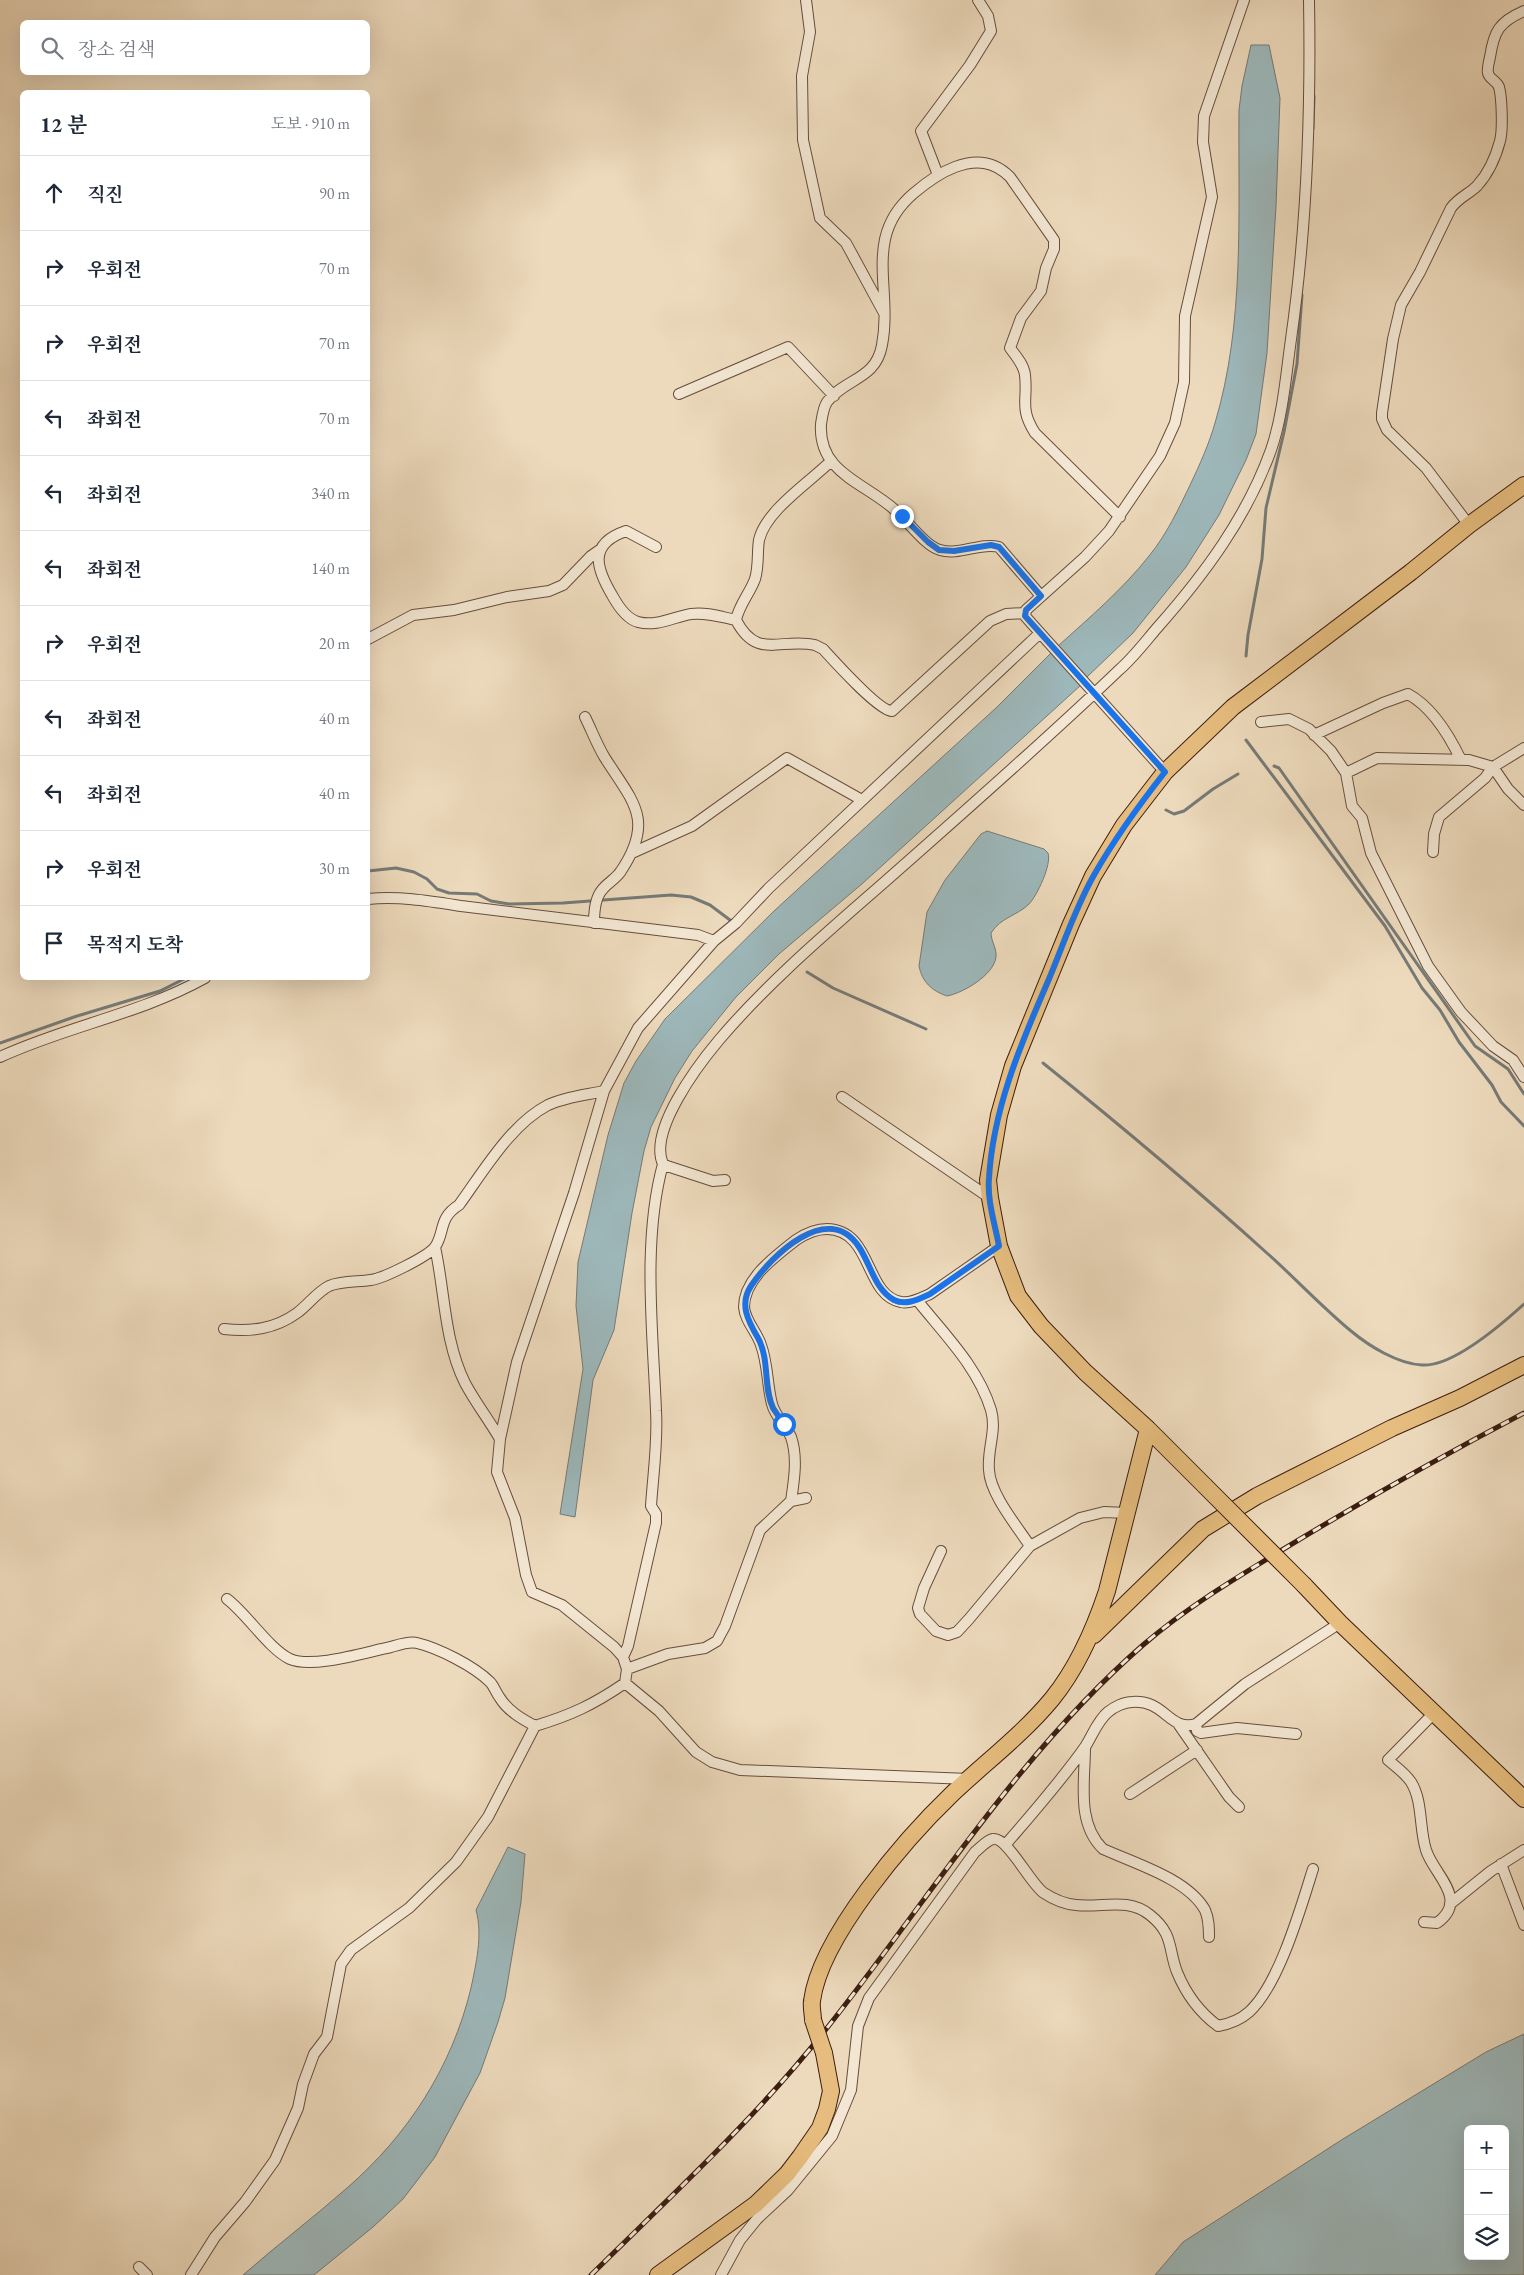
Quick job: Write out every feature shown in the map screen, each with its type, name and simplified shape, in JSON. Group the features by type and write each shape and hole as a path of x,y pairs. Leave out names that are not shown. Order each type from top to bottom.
{"main road":[{"path":"1524,485 1469,525 1412,572 1233,707 1165,772 1124,825 1093,876 1013,1066 1000,1115 988,1180 999,1246 1018,1296 1028,1310 1085,1372 1148,1429 1340,1622 1524,1799"},
{"path":"1087,1642 1203,1529 1257,1496 1392,1428 1460,1398 1524,1365"},
{"path":"658,2275 770,2191 826,2132 831,2090 824,2053 813,2020 812,2002 818,1976 835,1938 874,1883 935,1811 1005,1747 1051,1699 1068,1676 1087,1642 1107,1591 1148,1429"}],"street":[{"path":"806,0 810,32 802,76 803,140 820,218 846,243 886,316"},
{"path":"938,175 931,161 922,131 975,58 992,31 988,16 978,0"},
{"path":"1025,613 1099,543 1120,517 1169,440 1179,408 1185,365 1185,316 1212,197 1203,142 1204,116 1244,0"},
{"path":"623,1658 628,1646 656,1524 656,1514 651,1506 656,1412 652,1334 652,1239 653,1212 663,1164 660,1157 661,1136 674,1106 694,1074 719,1040 795,962 1093,691 1123,667 1197,583 1232,529 1254,490 1272,448 1287,369 1297,297 1310,109 1308,66 1309,0"},
{"path":"1469,525 1426,468 1387,430 1382,419 1382,413 1393,339 1401,305 1420,272 1451,208 1456,201 1477,186 1496,154 1502,128 1500,89 1496,82 1491,79 1488,72 1493,40 1498,29 1505,21 1524,11"},
{"path":"1041,596 999,547 991,545 954,551 939,550 882,499 847,478 824,452 820,438 826,403 872,368 882,346 886,316 882,246 886,230 901,206 938,175 968,162 979,161 1002,168 1054,240 1054,249 1046,268 1041,291 1021,318 1010,348 1023,367 1025,376 1024,400 1026,420 1035,432 1120,517"},
{"path":"679,394 788,347 834,396"},
{"path":"736,620 757,574 759,541 768,521 831,461"},
{"path":"370,638 413,615 454,610 507,597 549,591 563,585 591,556 618,534 626,531 656,547"},
{"path":"602,548 598,563 600,574 614,600 631,619 647,623 658,623 692,614 705,613 736,620 748,638 761,646 810,644 823,649 873,700 888,711 892,711 990,621 1006,614 1025,613"},
{"path":"1025,613 1025,616 1165,772"},
{"path":"227,1598 275,1647 290,1659 306,1662 332,1660 415,1642 436,1650 477,1671 492,1683 501,1700 519,1718 535,1726 571,1715 625,1683 627,1669 623,1658 614,1647 562,1605 532,1592 526,1576 515,1518 498,1472 500,1439 516,1362 574,1193 604,1090 638,1028 714,941 736,923 769,888 1040,633"},
{"path":"1314,735 1383,702 1408,694 1419,699 1430,712 1452,743 1461,760"},
{"path":"585,717 598,748 632,798 638,811 637,833 632,853 619,874 601,890 594,911 594,923"},
{"path":"1261,722 1289,719 1309,729 1331,751 1346,773 1352,806 1362,818 1371,853 1428,966 1461,1012 1493,1046 1512,1060 1524,1077"},
{"path":"1434,852 1434,834 1439,817 1485,778 1493,767 1524,748"},
{"path":"632,853 692,826 787,758 862,800"},
{"path":"1346,773 1377,758 1469,760 1493,767 1508,789 1524,805"},
{"path":"370,899 400,897 426,900 594,923 698,934 714,941"},
{"path":"0,1057 27,1044 146,1005 201,980"},
{"path":"500,1439 465,1382 453,1350 443,1304 435,1247 451,1210 459,1205 514,1131 531,1115 550,1104 604,1090"},
{"path":"842,1097 990,1198"},
{"path":"663,1164 713,1181 725,1180"},
{"path":"790,1501 794,1483 794,1452 791,1438 773,1407 766,1362 761,1344 747,1318 744,1306 748,1290 763,1268 805,1234 824,1229 839,1230 849,1236 858,1246 886,1294 903,1303 917,1300 930,1294 999,1246"},
{"path":"224,1329 244,1331 272,1326 297,1313 330,1286 372,1280 392,1274 435,1247"},
{"path":"917,1300 959,1351 986,1396 994,1426 988,1469 992,1486 1030,1546"},
{"path":"627,1669 668,1654 705,1648 717,1641 725,1626 760,1530 790,1501 806,1498"},
{"path":"940,1551 924,1588 918,1608 920,1614 936,1631 948,1635 957,1632 969,1619 1030,1546 1080,1518 1104,1512 1127,1513"},
{"path":"1179,1725 1187,1727 1196,1724 1245,1684 1340,1622"},
{"path":"625,1683 659,1710 696,1752 712,1762 740,1770 970,1779"},
{"path":"1006,1844 1085,1747 1106,1713 1130,1702 1144,1701 1156,1705 1179,1725 1229,1797 1239,1807"},
{"path":"1434,1713 1388,1760 1410,1781 1417,1796 1425,1848 1430,1862 1445,1880 1450,1904"},
{"path":"1196,1724 1197,1731 1201,1733 1237,1728 1296,1734"},
{"path":"192,2275 215,2237 245,2202 275,2160 298,2108 314,2054 327,2037 341,1964 352,1950 409,1908 456,1862 488,1817 535,1726"},
{"path":"1085,1747 1085,1809 1090,1833 1103,1849 1163,1876 1185,1889 1205,1910 1209,1922 1209,1937"},
{"path":"1130,1794 1197,1750"},
{"path":"721,2275 740,2240 757,2219 788,2190 852,2090 858,2026 869,1998 975,1852 994,1839 999,1839 1006,1844 1033,1884 1043,1893 1057,1900 1078,1906 1127,1904 1138,1907 1150,1915 1165,1932 1170,1942 1176,1970 1190,1998 1207,2018 1218,2026 1239,2019 1249,2012 1269,1986 1298,1917 1314,1869"},
{"path":"1424,1922 1437,1923 1446,1914 1450,1904 1501,1864 1524,1850"},
{"path":"1501,1864 1524,1925"},
{"path":"139,2266 147,2275"}],"water":[{"path":"1251,45 1269,45 1280,98 1276,206 1267,353 1256,434 1246,460 1219,515 1186,567 1133,633 1087,677 1058,646 1117,592 1139,568 1161,539 1172,521 1204,454 1225,385 1236,307 1238,268 1239,110"},
{"path":"1051,653 1081,685 863,883 779,954 736,997 692,1051 675,1078 651,1127 644,1151 632,1213 614,1330 593,1380 575,1517 560,1514 583,1369 576,1306 578,1262 608,1135 624,1083 636,1061 665,1019 774,911 997,707"},
{"path":"987,831 1044,849 1048,853 1048,864 1040,887 1029,904 999,923 991,933 996,957 990,970 969,987 947,996 929,985 920,972 919,966 927,912 945,880 981,834"},
{"path":"508,1847 525,1854 521,1902 505,1998 480,2073 435,2157 403,2199 373,2227 314,2275 243,2275 347,2188 369,2167 389,2146 425,2098 440,2072 463,2017 471,1988 478,1949 479,1929 476,1910"},
{"path":"1524,2034 1524,2275 1155,2275 1183,2242 1343,2139 1486,2052"}],"waterway":[{"path":"1313,129 1314,96"},
{"path":"1246,656 1262,559 1266,508 1284,432 1297,364 1302,295"},
{"path":"1246,740 1385,926 1422,988 1440,1010 1459,1042 1492,1085 1501,1102 1524,1126"},
{"path":"1274,766 1279,768 1475,1046 1508,1069 1524,1094"},
{"path":"1166,810 1174,814 1184,811 1213,789 1238,774"},
{"path":"370,871 396,868 414,872 427,879 437,889 449,893 477,894 491,901 509,904 563,903 671,895 691,897 710,905 730,920"},
{"path":"807,972 833,988 926,1029"},
{"path":"0,1043 74,1017 160,991 182,980"},
{"path":"1043,1063 1213,1205 1351,1331 1384,1353 1413,1364 1434,1364 1462,1352 1476,1343 1524,1304"}],"railway":[{"path":"591,2275 713,2155 772,2093 827,2028 1015,1780 1098,1687 1143,1645 1193,1606 1264,1561 1342,1514 1524,1413"}],"route":[{"path":"784,1424 773,1407 766,1362 761,1344 747,1318 744,1306 748,1290 763,1268 785,1249 805,1234 824,1229 839,1230 849,1236 858,1246 886,1294 894,1300 903,1303 917,1300 930,1294 999,1246 988,1180 1000,1115 1013,1066 1071,924 1093,876 1124,825 1165,772 1025,616 1026,610 1041,596 999,547 991,545 954,551 939,550 928,542 902,516"}]}
